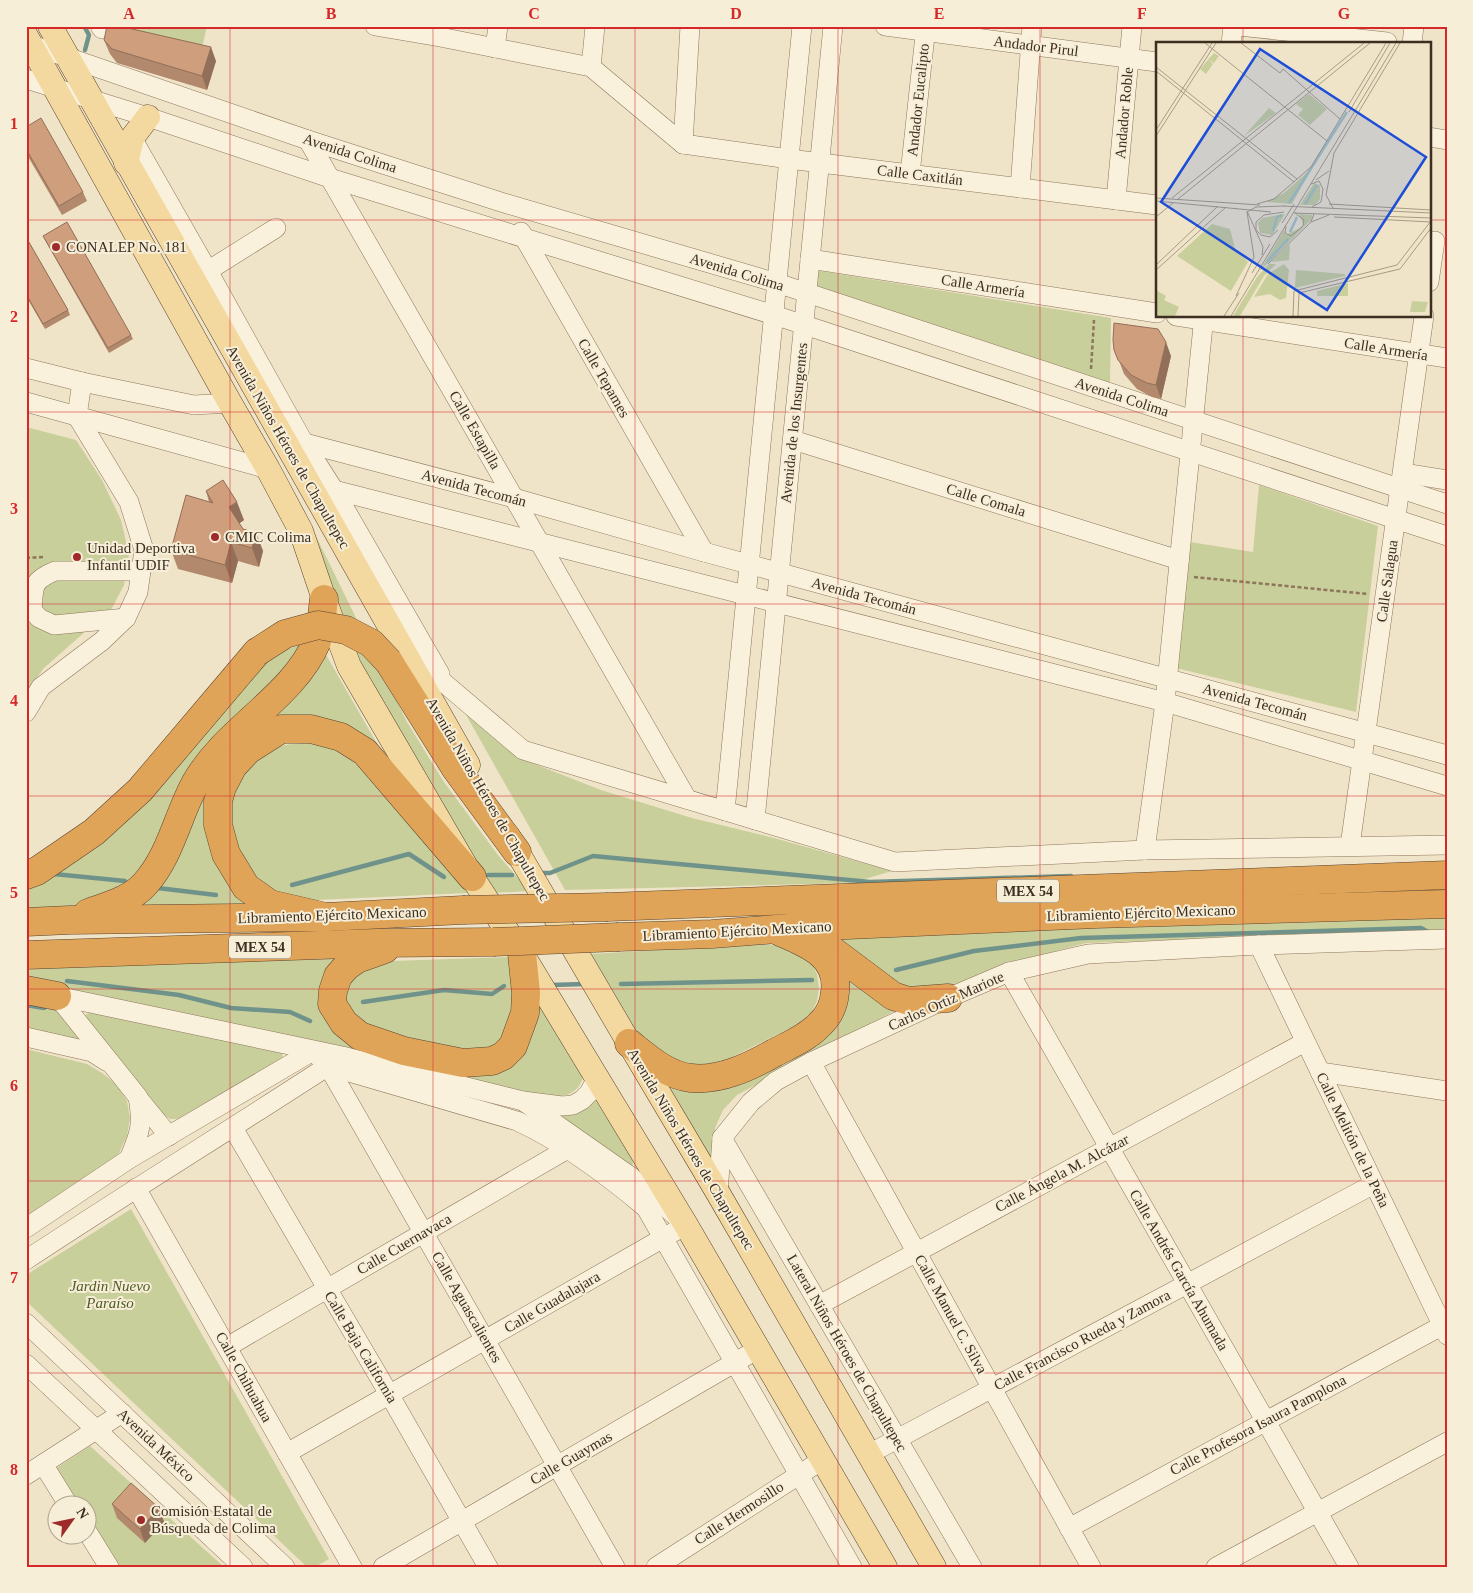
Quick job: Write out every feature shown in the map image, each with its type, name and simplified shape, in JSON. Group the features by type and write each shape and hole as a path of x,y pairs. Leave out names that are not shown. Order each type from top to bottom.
{"highway":[{"path":"70,920 122,900 145,884 162,860 197,781 220,749 302,669 318,639 324,599"},
{"path":"26,875 37,871 94,832 140,790 257,652 285,634 318,626 346,630 395,655 456,769 517,852"},
{"path":"326,917 270,904 246,887 226,854 218,825 218,800 222,787 233,766 248,750 281,729 312,729 341,737 365,752 472,877"},
{"name":"Libramiento Ejército Mexicano","path":"26,922 326,917 463,910 608,907 1447,875"},
{"path":"1416,904 1447,909"},
{"name":"Libramiento Ejército Mexicano","path":"26,955 409,942 494,942 712,934 802,927 1095,914 1447,904"},
{"path":"802,927 893,996 909,1002 948,998"},
{"path":"629,1044 662,1069 675,1075 706,1078 725,1075 759,1061 804,1037 820,1025 829,1014 834,1001 836,987 834,973 828,962 813,947 772,929"},
{"path":"409,942 357,958 347,966 338,976 333,991 332,1004 344,1023 360,1036 404,1051 463,1063 492,1061 503,1056 513,1046 525,1013 526,993 522,954"},
{"path":"26,990 57,996"}],"main road":[{"name":"Avenida Niños Héroes de Chapultepec","path":"50,26 126,163 201,275 293,440 310,487 395,655"},
{"name":"Avenida Niños Héroes de Chapultepec","path":"28,41 301,531 349,666 472,877 522,954 686,1225 885,1567"},
{"path":"126,163 132,138 148,117"},
{"name":"Avenida Niños Héroes de Chapultepec","path":"517,852 718,1193 934,1567"}],"street":[{"path":"375,26 440,31 495,48 591,67 683,144"},
{"path":"495,48 498,26"},
{"path":"591,67 595,26"},
{"path":"683,144 690,26"},
{"name":"Avenida de los Insurgentes","path":"725,811 802,26"},
{"name":"Avenida de los Insurgentes","path":"755,820 833,26"},
{"name":"Andador Pirul","path":"884,26 926,29 1156,62"},
{"path":"1020,188 1032,26"},
{"name":"Andador Roble","path":"1116,200 1132,26"},
{"path":"1231,42 1233,26"},
{"path":"1238,26 1387,42"},
{"path":"1412,42 1414,26"},
{"name":"Andador Eucalipto","path":"910,174 926,29"},
{"name":"Avenida Colima","path":"28,41 68,58 308,140 504,203 777,283 1192,420 1401,481 1447,504"},
{"name":"Avenida Colima","path":"26,79 90,98 330,178 804,324 1447,536"},
{"path":"1430,137 1447,140"},
{"path":"132,138 201,275 276,228"},
{"name":"Calle Estapilla","path":"308,140 686,799"},
{"name":"Calle Caxitlán","path":"683,144 1156,205"},
{"name":"Calle Tepames","path":"504,203 704,552"},
{"path":"1430,277 1437,242"},
{"name":"Calle Armería","path":"810,259 1156,313"},
{"path":"1145,850 1165,702 1192,420 1204,318"},
{"name":"Calle Armería","path":"1204,318 1447,358"},
{"name":"Calle Salagua","path":"1350,846 1424,318"},
{"path":"26,368 82,382 194,405 230,403"},
{"path":"26,712 41,687 102,641 126,618 138,592 144,550 129,502 77,416 82,382"},
{"path":"26,402 268,470"},
{"path":"293,440 334,490 446,686"},
{"name":"Avenida Tecomán","path":"293,440 514,498 704,552 1447,755"},
{"name":"Calle Comala","path":"793,440 1179,568"},
{"path":"1401,481 1447,480"},
{"name":"Avenida Tecomán","path":"310,487 334,490 1165,702 1447,786"},
{"path":"126,618 54,625 38,618 32,610 34,586 42,576 55,571 141,571"},
{"path":"395,655 446,686 523,750 895,862 1145,850 1447,845"},
{"path":"736,709 766,717"},
{"path":"1259,945 1447,939"},
{"name":"Carlos Ortiz Mariote","path":"722,1138 751,1102 776,1081 811,1062 948,998 1010,972 1088,954 1259,945"},
{"name":"Calle Melitón de la Peña","path":"1259,945 1445,1328"},
{"name":"Calle Andrés García Ahumada","path":"1010,972 1349,1567"},
{"path":"57,996 342,1056 523,1101 562,1106 573,1105 589,1093 597,1078"},
{"path":"57,996 169,1136"},
{"path":"26,1037 92,1052 115,1068"},
{"name":"Calle Ángela M. Alcázar","path":"819,1305 1305,1042"},
{"path":"26,1228 129,1160 313,1051"},
{"name":"Calle Aguascalientes","path":"313,1051 328,1066 616,1567"},
{"name":"Calle Manuel C. Silva","path":"811,1062 1091,1567"},
{"path":"26,1260 328,1066 517,1121 574,1145 630,1176 686,1225"},
{"path":"1320,1072 1447,1091"},
{"path":"129,1160 139,1134 141,1114 138,1097"},
{"path":"523,1101 646,1208 852,1567"},
{"name":"Calle Baja California","path":"233,1128 488,1567"},
{"path":"718,1193 722,1138"},
{"name":"Lateral Niños Héroes de Chapultepec","path":"722,1138 972,1567"},
{"name":"Calle Cuernavaca","path":"227,1347 574,1145"},
{"name":"Calle Francisco Rueda y Zamora","path":"869,1454 1374,1184"},
{"name":"Calle Chihuahua","path":"136,1188 352,1567"},
{"name":"Calle Guadalajara","path":"287,1453 686,1225"},
{"name":"Avenida México","path":"26,1323 285,1567"},
{"name":"Calle Profesora Isaura Pamplona","path":"1069,1528 1266,1421 1445,1328"},
{"name":"Calle Guaymas","path":"383,1567 758,1350"},
{"name":"Avenida México","path":"26,1364 243,1567"},
{"path":"26,1475 122,1413"},
{"path":"1216,1567 1447,1442"},
{"name":"Calle Hermosillo","path":"656,1567 678,1561 822,1460"},
{"path":"43,1464 64,1496"},
{"path":"96,1546 109,1567"}],"path":[{"path":"1090,386 1095,304"},
{"path":"1179,568 1385,596"}],"green space":[{"path":"110,26 207,26 201,52"},
{"path":"814,270 1111,318 1110,385 812,290"},
{"name":"Unidad Deportiva Infantil UDIF","path":"26,427 76,440 102,480 121,520 129,554 124,585 112,608 44,668 26,692"},
{"path":"1259,485 1378,526 1356,712 1176,668 1190,542 1253,552"},
{"path":"313,530 407,722 444,782 498,855 529,891 492,893 359,667"},
{"path":"306,643 171,822 130,887 84,906 26,908 26,887 256,666 278,652"},
{"path":"321,646 395,775 347,733 247,743 208,840 211,853 220,869 263,911 124,911 211,770"},
{"path":"465,713 522,759 601,790 692,818 774,838 892,871 852,883 565,890"},
{"path":"312,742 338,749 361,764 468,893 292,900 268,892 233,854 229,800 241,775 260,756 284,745"},
{"path":"1447,917 1447,931 1086,943 1000,966 938,992 905,992 822,935"},
{"path":"760,944 788,946 811,962 817,974 819,988 817,1001 811,1014 801,1023 718,1064 700,1069 669,1062 635,1032 591,954"},
{"path":"351,955 327,1015 491,1071 531,986 583,1077 580,1084 573,1092 568,1094 545,1097 26,982 26,961"},
{"path":"510,957 516,995 512,1032 485,1053 378,1036 346,1007 346,996 352,980 357,974 381,963 391,961"},
{"path":"830,957 896,1010 737,1095 723,1110 715,1128 713,1163 659,1077 819,1038"},
{"path":"26,1000 59,1006 92,1047 26,1033"},
{"path":"90,1012 281,1050 283,1058 177,1119 170,1119 158,1111 84,1016"},
{"path":"26,1049 87,1064 102,1073 117,1085 127,1101 130,1118 127,1136 118,1155 26,1217"},
{"path":"594,1098 632,1157 633,1164 630,1167 555,1116 577,1112"},
{"name":"Jardin Nuevo Paraíso","path":"131,1209 329,1559 315,1567 307,1567 26,1301 26,1275"},
{"path":"90,1446 224,1567 117,1567 98,1537 98,1496 72,1496 55,1469"}],"building":[{"path":"107,26 119,26 211,47 202,76 112,49 104,40"},
{"path":"41,118 83,192 59,206 26,149 26,127"},
{"path":"67,222 131,335 108,348 43,236"},
{"path":"26,237 68,310 43,324 26,294"},
{"path":"1114,323 1158,329 1166,342 1156,385 1131,375 1118,360 1114,350"},
{"path":"223,480 237,502 229,507 243,529 256,533 252,548 231,542 225,565 171,550 186,495 213,503 206,491"},
{"path":"131,1483 159,1508 140,1529 112,1504"}],"waterway":[{"path":"84,26 89,35 85,50"},
{"path":"292,885 409,854 444,877"},
{"path":"542,873 550,873 593,856 870,882 1071,876"},
{"path":"54,874 125,881"},
{"path":"488,875 512,875"},
{"path":"158,888 216,895"},
{"path":"896,970 974,951 1081,938 1421,928 1430,933"},
{"path":"621,984 812,980"},
{"path":"67,981 179,995 231,1008 290,1012 310,1021"},
{"path":"550,985 586,984"},
{"path":"363,1002 444,990 492,994 504,986"},
{"path":"26,1005 44,1008"}],"place":[{"name":"CONALEP No. 181","path":"56,247"},
{"name":"CMIC Colima","path":"215,537"},
{"name":"Unidad Deportiva Infantil UDIF","path":"77,557"},
{"name":"Comisión Estatal de Búsqueda de Colima","path":"141,1520"}]}
